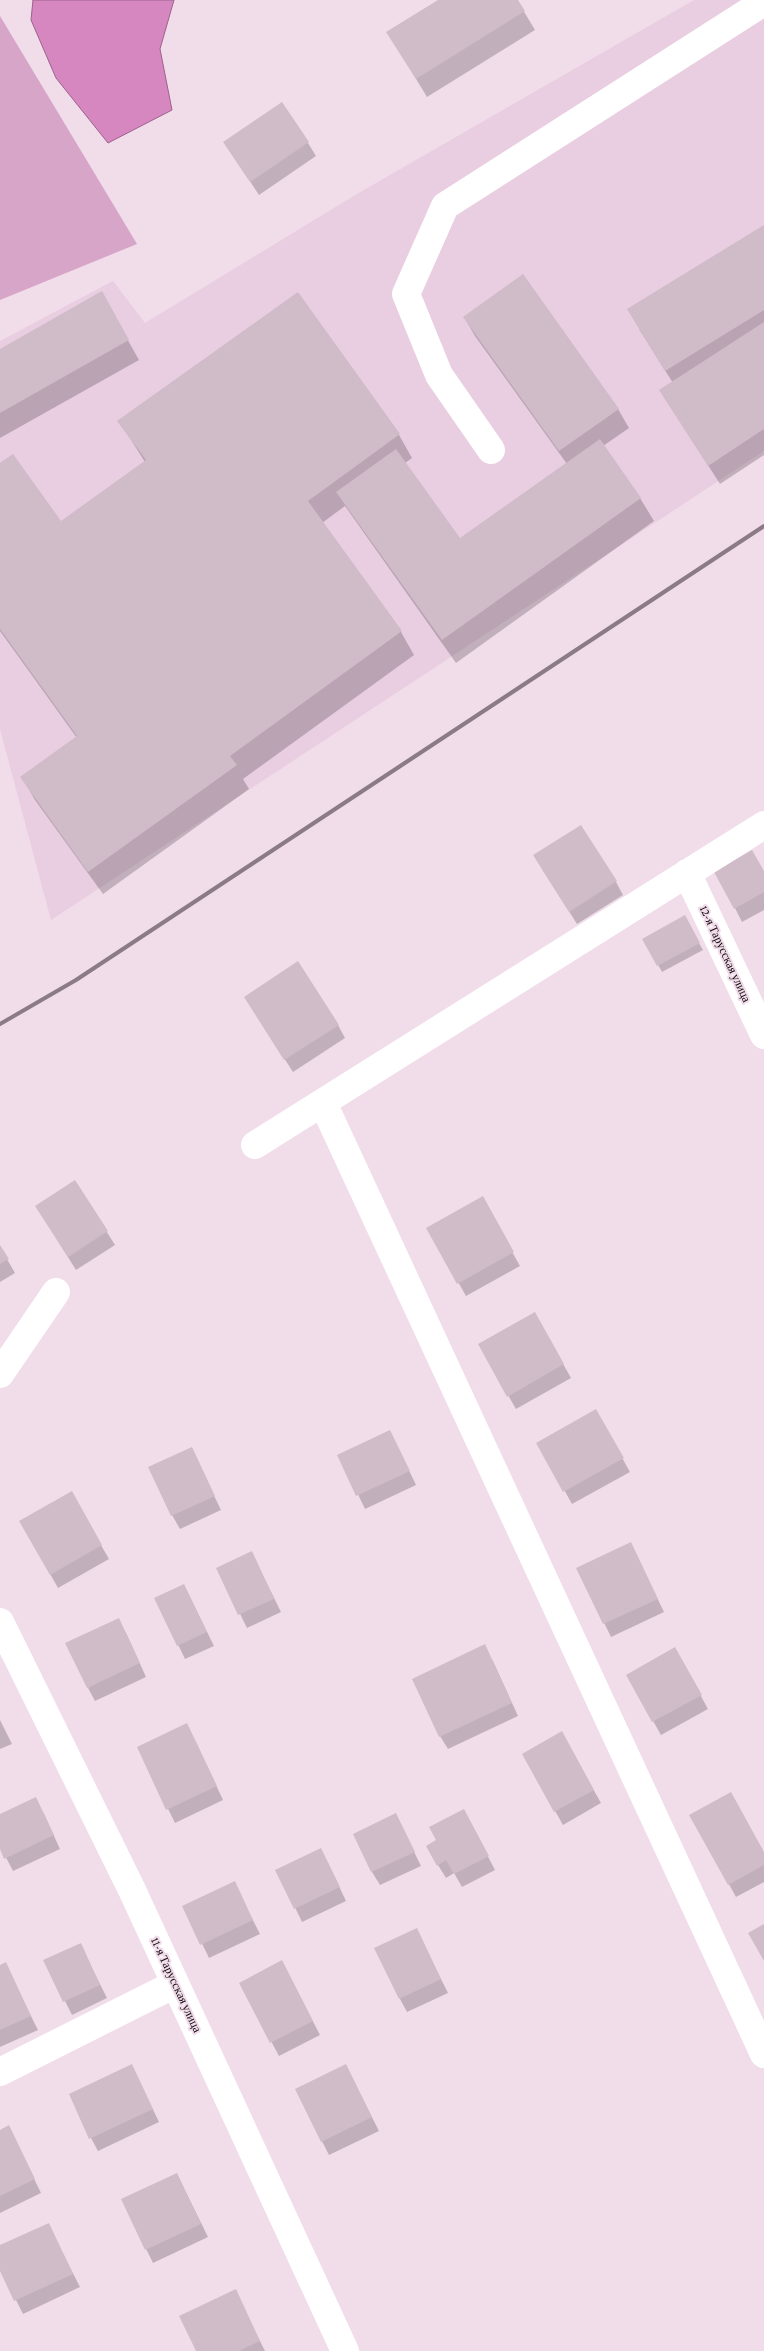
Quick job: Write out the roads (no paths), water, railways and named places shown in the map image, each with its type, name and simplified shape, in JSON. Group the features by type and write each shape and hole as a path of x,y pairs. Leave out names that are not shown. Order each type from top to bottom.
{"street":[{"path":"491,450 439,374 406,294 445,206 764,2"},
{"path":"255,1145 764,824"},
{"name":"12-я Тарусская улица","path":"687,873 764,1036"},
{"path":"323,1103 764,2054"},
{"path":"0,1374 56,1292"},
{"name":"11-я Тарусская улица","path":"0,1622 132,1890 345,2351"},
{"path":"0,2072 176,1984"}],"railway":[{"path":"0,1024 76,980 764,526"}]}
